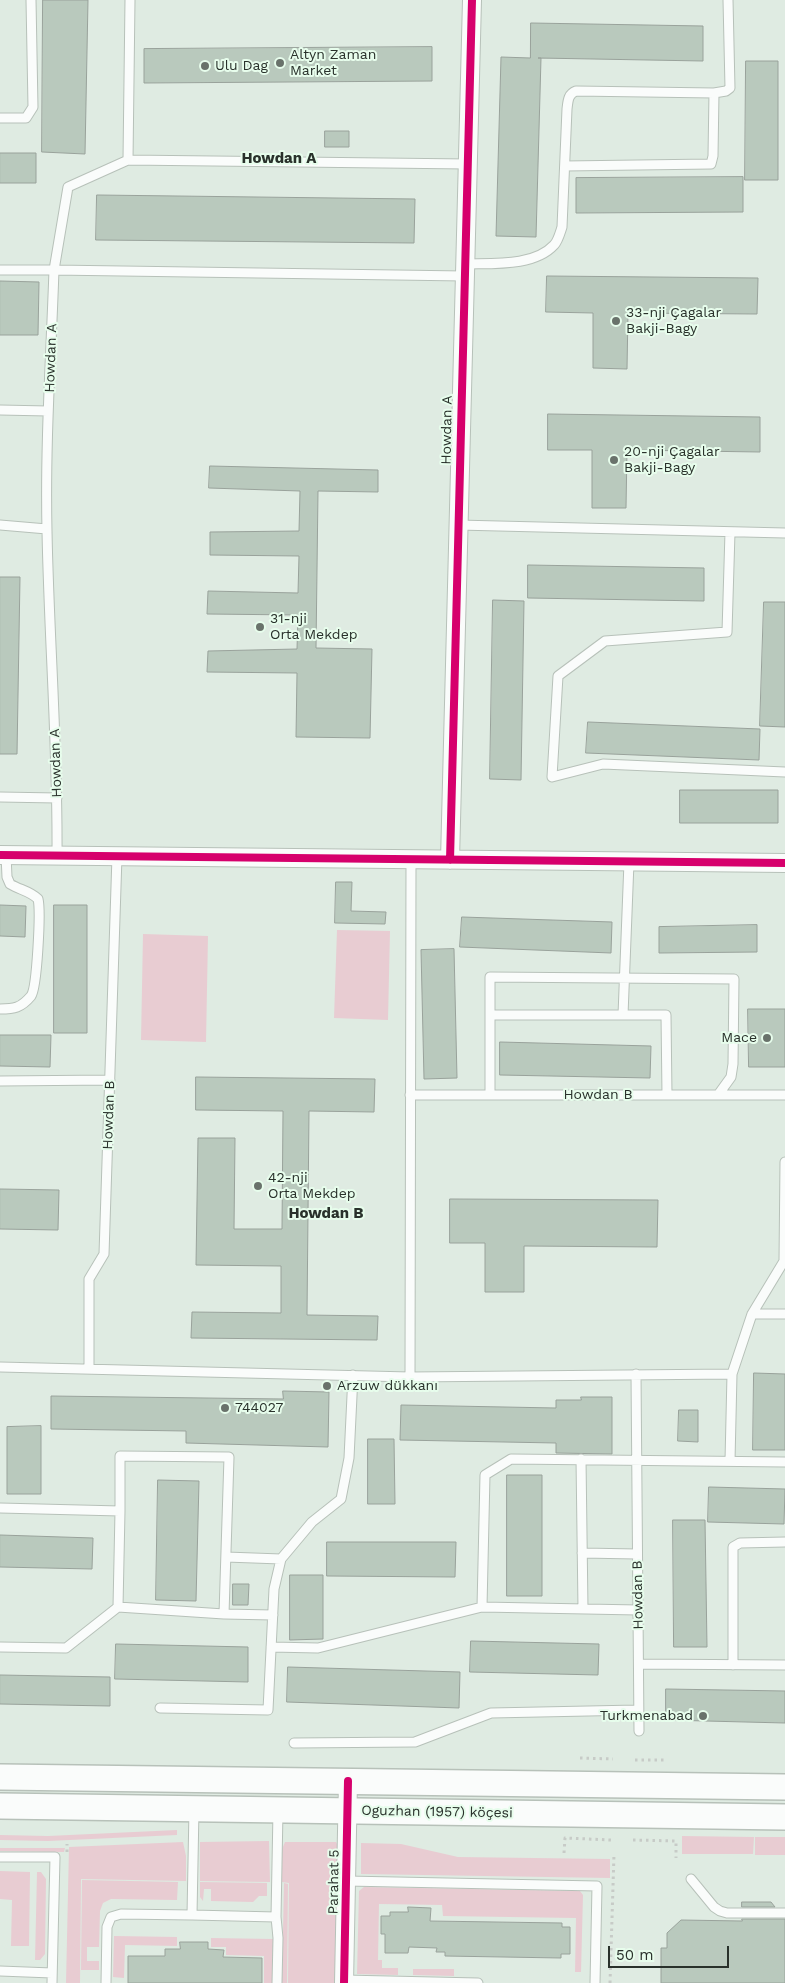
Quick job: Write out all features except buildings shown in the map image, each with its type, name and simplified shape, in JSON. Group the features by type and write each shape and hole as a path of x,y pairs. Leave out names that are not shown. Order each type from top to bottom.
{"main road":[{"name":"Oguzhan (1957) köçesi","path":"0,1777 785,1787"},
{"name":"Oguzhan (1957) köçesi","path":"0,1806 785,1817"}],"street":[{"name":"Howdan A","path":"450,860 472,0"},
{"path":"3,855 785,863"},
{"name":"Parahat 5","path":"344,1982 348,1782"}],"lane":[{"path":"0,118 26,118 33,107 31,0"},
{"path":"130,0 128,160 468,164"},
{"path":"0,270 464,270 516,263 542,253 554,245 562,227 567,109 568,99 572,93 576,91 714,93 726,91 730,88 728,0"},
{"path":"565,166 711,164 713,156 714,93"},
{"name":"Howdan A","path":"57,855 58,798 47,529 48,412 54,270 68,188 128,160"},
{"path":"0,410 48,412"},
{"path":"0,525 47,529"},
{"path":"458,525 785,533"},
{"path":"730,532 727,632 605,641 558,676 552,777 603,764 785,772"},
{"path":"0,797 58,798"},
{"path":"0,1009 15,1009 32,995 40,916 38,899 27,890 20,890 10,884 3,855"},
{"name":"Howdan B","path":"89,1369 89,1279 104,1254 117,856"},
{"path":"410,1377 411,859"},
{"path":"622,1015 629,862"},
{"path":"490,1095 490,976 734,979 734,1064 731,1077 718,1095"},
{"path":"490,1015 666,1015 667,1095"},
{"path":"0,1081 110,1080"},
{"name":"Howdan B","path":"410,1095 785,1095"},
{"path":"730,1461 732,1374 752,1314 784,1262 785,1162"},
{"path":"752,1314 785,1314"},
{"path":"0,1367 410,1377 732,1374"},
{"name":"Howdan B","path":"636,1374 639,1731"},
{"path":"160,1708 268,1710 274,1588 281,1559 312,1522 341,1500 349,1458 352,1375"},
{"path":"118,1607 120,1456 229,1457 224,1614"},
{"path":"482,1607 485,1476 511,1459 785,1462"},
{"path":"582,1459 583,1609"},
{"path":"0,1508 120,1511"},
{"path":"733,1665 733,1547 740,1543 785,1542"},
{"path":"582,1553 637,1554"},
{"path":"226,1557 281,1559"},
{"path":"0,1647 66,1648 118,1607 224,1614 273,1615"},
{"path":"271,1647 318,1648 482,1607 638,1610"},
{"path":"639,1664 785,1665"},
{"path":"294,1743 415,1742 491,1714 638,1710"},
{"path":"192,1915 194,1809"},
{"path":"277,1983 278,1810"},
{"path":"0,1857 55,1857 52,1983"},
{"path":"690,1879 720,1911 727,1913 785,1914"},
{"path":"346,1881 597,1886 595,1983"},
{"path":"106,1983 107,1927 111,1917 121,1914 276,1917"},
{"path":"0,1972 52,1972"},
{"path":"344,1982 478,1983"}],"path":[{"path":"580,1758 613,1759"},
{"path":"635,1760 667,1760"},
{"path":"564,1853 565,1838 610,1840"},
{"path":"633,1840 676,1841 676,1858"},
{"path":"610,1983 614,1854"}],"shaded area":[{"path":"337,930 390,931 388,1020 334,1018"},
{"path":"143,934 208,936 206,1042 141,1040"},
{"path":"177,1830 177,1835 48,1841 0,1840 0,1835 48,1836"},
{"path":"682,1836 754,1837 753,1854 682,1854"},
{"path":"755,1837 785,1837 785,1855 755,1855"},
{"path":"269,1841 270,1882 200,1881 200,1842"},
{"path":"183,1842 186,1856 186,1881 81,1879 80,1983 66,1983 69,1847"},
{"path":"285,1842 336,1842 338,1846 336,1983 288,1983 289,1883 282,1882 282,1849"},
{"path":"361,1843 401,1844 458,1857 610,1859 610,1878 361,1874"},
{"path":"0,1848 65,1848 64,1852 0,1851"},
{"path":"0,1871 30,1872 29,1946 11,1946 12,1900 0,1899"},
{"path":"37,1872 41,1872 46,1879 45,1954 40,1960 35,1960"},
{"path":"82,1880 178,1882 177,1900 111,1899 103,1903 100,1911 99,1947 87,1947 87,1961 99,1961 99,1970 81,1970"},
{"path":"200,1882 267,1883 267,1896 259,1896 253,1902 211,1901 211,1889 204,1889 203,1901 200,1897"},
{"path":"284,1883 288,1884 287,1983 282,1983"},
{"path":"364,1887 580,1891 583,1895 581,1972 575,1972 576,1918 443,1916 442,1905 379,1904 378,1960 382,1960 382,1968 398,1968 398,1975 357,1974 359,1891"},
{"path":"114,1936 177,1937 177,1946 125,1945 124,1978 113,1977"},
{"path":"211,1938 273,1939 272,1983 264,1983 264,1956 226,1955 226,1947 211,1947"},
{"path":"413,1969 454,1969 454,1976 413,1975"}],"cycle path":[{"path":"450,860 472,0"},
{"path":"0,855 785,863"},
{"path":"344,1983 348,1781"}],"place":[{"name":"Altyn Zaman Market","path":"280,63"},
{"name":"Ulu Dag","path":"205,66"},
{"name":"33-nji Çagalar Bakji-Bagy","path":"616,321"},
{"name":"20-nji Çagalar Bakji-Bagy","path":"614,460"},
{"name":"31-nji Orta Mekdep","path":"260,627"},
{"name":"Mace","path":"767,1038"},
{"name":"42-nji Orta Mekdep","path":"258,1186"},
{"name":"Arzuw dükkanı","path":"327,1386"},
{"name":"744027","path":"225,1408"},
{"name":"Turkmenabad","path":"703,1716"}],"district":[{"name":"Howdan A","path":"279,159"},
{"name":"Howdan B","path":"326,1214"}]}
